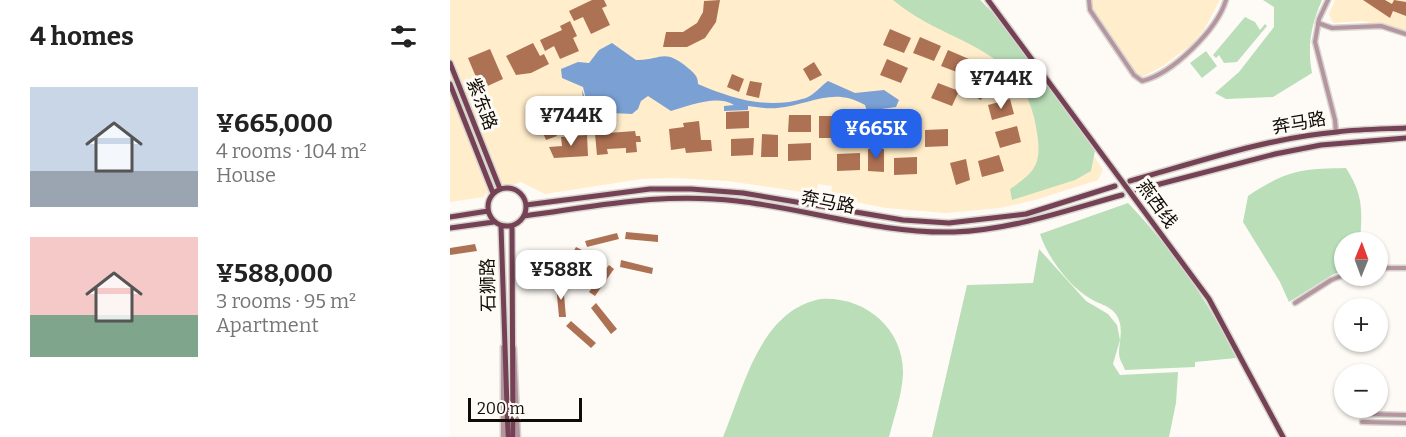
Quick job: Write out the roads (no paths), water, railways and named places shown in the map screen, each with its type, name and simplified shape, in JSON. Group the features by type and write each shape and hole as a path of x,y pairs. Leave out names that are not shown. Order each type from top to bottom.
{"main road":[{"name":"燕西线","path":"988,0 1209,299 1283,437"},
{"name":"紫东路","path":"450,63 500,189"},
{"name":"紫东路","path":"450,84 493,193"},
{"name":"奔马路","path":"1131,181 1226,154 1336,132 1406,128"},
{"name":"奔马路","path":"1137,190 1236,162 1310,147 1406,138"},
{"name":"奔马路","path":"526,205 650,189 691,189 743,193 903,220 949,223 1026,214 1115,186"},
{"path":"507,188 519,192 526,205 524,216 512,226 501,226 494,222 488,211 487,204 493,193 500,189 507,188"},
{"name":"奔马路","path":"524,216 651,198 687,197 740,201 886,227 953,232 1005,227 1122,195"},
{"path":"450,217 488,211"},
{"path":"450,228 494,222"},
{"name":"石狮路","path":"501,226 508,437"},
{"name":"石狮路","path":"512,226 513,437"}],"street":[{"path":"1089,0 1090,10 1134,75 1142,81 1168,66 1200,42 1217,20 1226,0"},
{"path":"1328,0 1318,23 1315,42 1336,132"},
{"path":"1318,23 1332,28 1381,26 1406,34"},
{"path":"1388,268 1406,268"},
{"path":"1295,303 1334,279"},
{"name":"石狮路","path":"503,437 501,359 504,343"},
{"name":"石狮路","path":"514,346 518,437"},
{"path":"1388,415 1406,415"},
{"path":"1362,422 1406,423"}],"water":[{"path":"612,43 636,60 662,56 673,58 694,73 698,84 751,101 778,103 806,98 828,81 855,93 884,90 899,100 896,107 867,111 865,105 853,100 832,97 777,108 748,106 748,110 724,111 724,106 734,105 711,101 671,111 648,96 641,101 638,109 632,114 611,113 598,118 583,118 579,110 580,103 584,110 582,90 586,99 583,87 562,78 561,69 578,62 589,63 599,50"}]}
